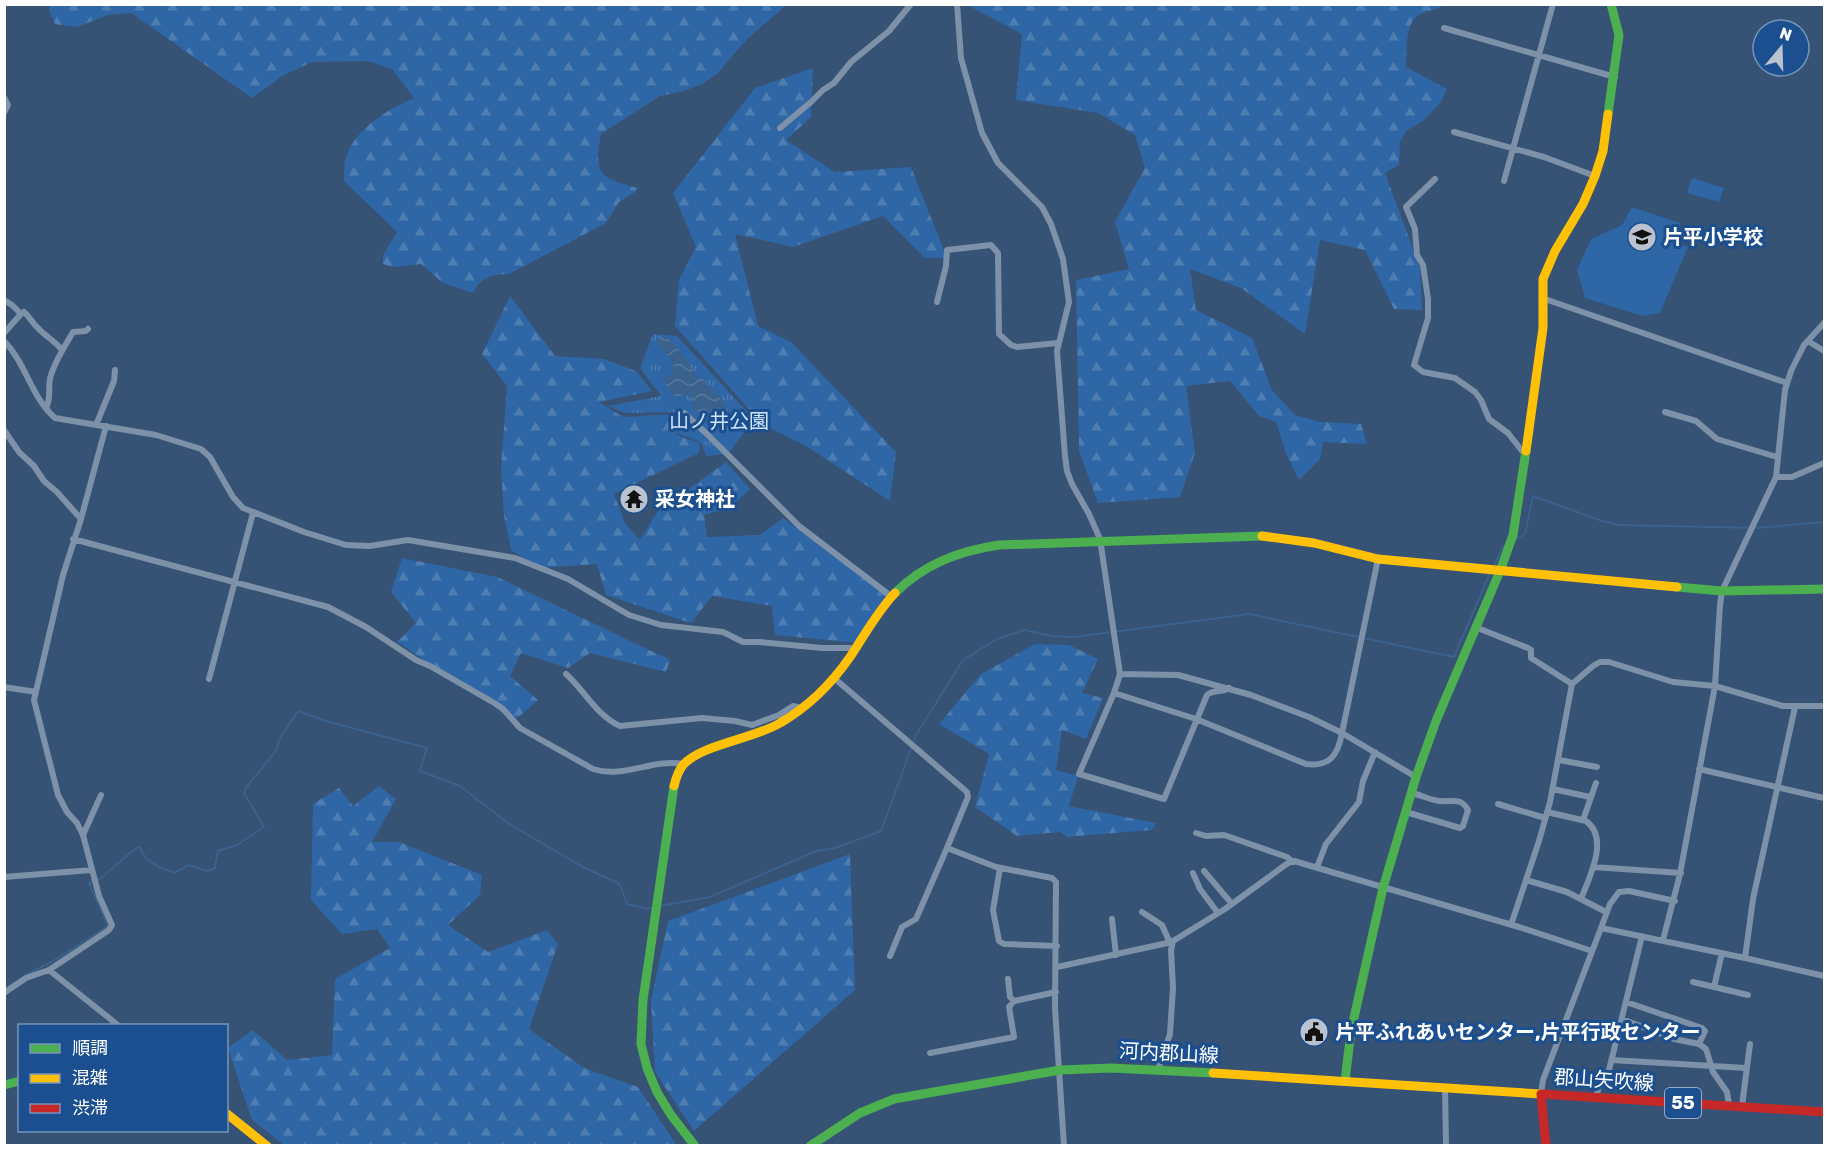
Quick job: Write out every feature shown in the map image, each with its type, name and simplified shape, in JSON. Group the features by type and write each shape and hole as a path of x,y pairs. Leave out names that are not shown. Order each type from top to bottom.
{"street":[{"path":"780,128 834,83 851,62 889,31 911,4"},
{"path":"957,4 961,58 982,133 998,163 1042,207 1051,224 1063,259 1069,302 1058,343 1057,359 1067,471 1100,539 1120,674 1079,774 1162,799 1165,797 1196,719 1209,693 1229,688"},
{"path":"1504,181 1553,4"},
{"path":"1345,1081 1351,1031 1383,888 1416,777 1436,721 1500,571 1516,519 1543,328 1543,279 1547,266 1582,204 1603,151 1619,35 1611,4"},
{"path":"1444,28 1615,76"},
{"path":"4,97 8,105 4,113"},
{"path":"1454,132 1513,148 1595,176"},
{"path":"1435,179 1406,207 1415,229 1417,255 1424,265 1428,299 1428,318 1414,365 1423,372 1455,378 1475,392 1489,419 1508,433 1526,456"},
{"path":"937,302 946,266 947,250 991,245 998,253 999,334 1015,347 1058,343"},
{"path":"1542,298 1786,383"},
{"path":"4,300 12,304 21,314 4,333"},
{"path":"24,312 36,327 62,350"},
{"path":"1664,940 1681,873 1715,686 1722,591 1776,477 1786,383 1799,354 1824,323"},
{"path":"46,408 49,402 50,378 62,350 73,332 88,329"},
{"path":"1808,340 1824,351"},
{"path":"4,341 13,351 33,389 52,416 58,419 169,438 201,449 216,466 238,503 254,513 346,545 358,547 408,540 515,558 568,579 629,615 661,625 723,632 747,642 822,648 855,648"},
{"path":"96,424 114,381 115,370"},
{"path":"1665,412 1696,421 1717,439 1777,457"},
{"path":"684,413 799,526 892,597"},
{"path":"4,993 26,978 49,970 109,930 112,925 99,896 83,835 58,795 34,700 73,539 81,519 106,426"},
{"path":"4,430 44,481 81,519"},
{"path":"1776,477 1792,477 1824,464"},
{"path":"209,680 254,513"},
{"path":"695,1146 675,1124 648,1074 642,1054 641,1027 671,798 675,783 684,764 691,758 759,733 784,721 801,708 834,678 892,597 914,576 936,562 965,550 987,545 1100,539 1258,535 1314,543 1377,560 1722,591 1824,590"},
{"path":"73,539 339,611 406,654 496,704 520,728 593,769 621,772 669,762 684,764"},
{"path":"1114,693 1196,719 1312,765 1334,757 1339,749 1377,560"},
{"path":"1476,627 1528,648 1531,650 1532,658 1572,684"},
{"path":"1511,925 1546,815 1559,760 1572,684 1576,678 1593,666 1603,662 1616,663 1673,682 1715,686 1772,703 1795,707 1824,706"},
{"path":"566,674 599,712 620,726 702,718 752,725 779,716 793,706 801,708"},
{"path":"1120,674 1178,675 1229,688 1309,717 1376,752 1416,777"},
{"path":"834,678 967,792 968,797 916,919 902,927 890,956"},
{"path":"4,687 36,692"},
{"path":"1746,958 1753,899 1795,707"},
{"path":"1317,867 1326,844 1359,802 1363,781 1376,752"},
{"path":"1559,760 1597,766"},
{"path":"1699,769 1824,798"},
{"path":"1583,820 1596,783"},
{"path":"1552,789 1590,798"},
{"path":"1406,812 1460,828 1464,824 1468,810 1460,801 1440,801 1412,793"},
{"path":"83,835 101,795"},
{"path":"1498,804 1546,815 1583,820 1592,825 1597,838 1593,867 1581,899"},
{"path":"1196,833 1206,836 1224,835 1287,857 1293,862"},
{"path":"947,848 999,868 1055,880 1057,888 1057,1058 1060,1070 1064,1146"},
{"path":"1057,966 1171,943 1232,904 1288,863 1293,862 1317,867 1592,951"},
{"path":"1593,867 1681,873"},
{"path":"999,868 993,910 999,941 1009,945 1057,946"},
{"path":"4,878 92,870"},
{"path":"1204,871 1232,904"},
{"path":"1193,873 1200,889 1218,913"},
{"path":"1526,880 1567,892 1606,912"},
{"path":"1541,1094 1543,1080 1606,912 1615,896 1624,891 1675,902"},
{"path":"1142,912 1162,925 1171,943 1173,988 1170,1029 1158,1070"},
{"path":"1112,919 1116,955"},
{"path":"1601,928 1824,976"},
{"path":"1596,1098 1601,1082 1607,1076 1642,936"},
{"path":"1714,987 1722,953"},
{"path":"49,970 116,1024"},
{"path":"1008,979 1010,997 1014,1001"},
{"path":"1694,982 1748,995"},
{"path":"930,1053 1014,1037 1009,1007 1014,1001 1056,992"},
{"path":"1626,1002 1702,1028 1705,1031 1699,1044"},
{"path":"1622,1019 1674,1039 1699,1044 1707,1051 1711,1066 1727,1092 1729,1105"},
{"path":"1742,1106 1750,1044"},
{"path":"1611,1060 1746,1068"},
{"name":"河内郡山線","path":"810,1146 853,1115 872,1105 937,1090 1060,1070 1111,1068 1158,1070 1541,1094"},
{"path":"1445,1087 1446,1146"},
{"name":"郡山矢吹線","path":"1546,1146 1541,1094 1824,1112"},
{"path":"228,1115 267,1146"}],"green space":[{"path":"50,4 786,5 747,39 717,74 702,84 684,91 660,96 601,134 598,158 602,172 614,181 637,188 635,192 619,202 606,223 509,274 488,277 473,293 443,283 421,264 392,267 383,264 383,255 397,232 344,181 345,161 355,139 382,115 414,98 392,69 368,61 312,62 284,75 252,98 131,13 108,15 77,27 55,24 49,10"},
{"path":"971,4 1444,5 1421,14 1412,23 1408,37 1406,67 1447,89 1440,103 1423,121 1406,131 1400,142 1399,165 1385,173 1420,268 1422,310 1394,309 1365,250 1320,240 1305,334 1241,288 1190,269 1196,310 1252,338 1272,390 1295,415 1320,422 1361,424 1367,444 1323,442 1320,459 1299,480 1286,453 1276,422 1259,416 1230,381 1186,386 1195,453 1180,497 1098,503 1079,451 1076,280 1129,269 1115,222 1145,168 1135,135 1098,113 1016,100 1022,34 971,7"},
{"path":"813,68 811,117 786,140 835,172 911,167 947,258 925,258 883,216 793,247 735,234 758,326 791,342 896,452 890,501 806,446 762,424 675,326 679,280 696,247 673,193 755,88"},
{"path":"1692,178 1724,188 1719,202 1687,193"},
{"path":"1632,207 1680,223 1675,242 1688,247 1660,313 1642,316 1585,298 1577,270 1591,239 1622,225"},
{"path":"510,296 555,356 604,359 636,371 652,391 599,402 623,417 679,414 688,423 677,424 677,435 700,443 699,453 614,494 625,523 640,540 657,512 726,462 750,489 730,508 704,515 707,537 760,535 783,518 887,596 859,643 775,635 772,606 712,596 691,623 606,595 597,564 539,568 511,550 504,516 501,467 507,386 482,354"},
{"name":"山ノ井公園","path":"653,334 677,336 754,419 728,454 706,456 701,442 678,434 678,425 691,424 680,412 625,413 608,406 661,396 640,368"},
{"path":"402,558 497,577 670,660 666,672 590,653 568,668 521,653 510,676 538,700 515,720 397,642 416,623 391,592"},
{"path":"1035,644 1069,645 1098,659 1082,693 1103,698 1086,739 1062,730 1056,770 1078,776 1069,806 1156,823 1152,830 1067,837 1060,832 1017,836 975,807 989,754 939,724 981,674"},
{"path":"379,786 396,799 372,842 399,842 482,875 480,895 448,925 488,952 547,930 558,944 529,1029 584,1068 638,1087 676,1144 673,1146 284,1145 252,1120 228,1048 253,1030 287,1060 332,1055 335,979 390,948 377,929 342,934 311,900 313,804 339,788 353,806"},
{"path":"850,854 855,990 694,1131 655,1072 651,1001 668,921"}],"water":[{"path":"666,337 683,355 695,375 715,391 728,410 729,417 720,427 696,410 691,404 693,399 688,394 677,397 672,394 665,383 664,377 671,375 674,367 656,339"}],"waterway":[{"path":"1514,541 1525,534 1533,496 1619,525 1757,528 1824,522"},
{"path":"1493,568 1503,546 1506,545"},
{"path":"660,906 710,897 816,851 835,848 881,831 916,735 963,660 997,639 1024,630 1052,636 1074,637 1249,614 1454,657 1490,573"},
{"path":"24,976 53,961 108,926 89,883 101,878 136,848 140,847 145,857 154,864 174,873 189,865 207,871 215,868 218,851 237,845 264,827 244,793 245,789 275,752 281,736 298,711 326,721 427,748 420,771 460,786 508,823 581,866 618,883 627,904 647,909 654,907"},
{"path":"4,989 20,979"}],"traffic: fast":[{"path":"1608,114 1619,35 1611,4"},
{"path":"1345,1081 1351,1031 1383,888 1416,777 1436,721 1513,535 1526,451"},
{"path":"895,593 918,574 943,560 999,545 1262,536"},
{"path":"1677,587 1722,591 1824,589"},
{"path":"674,786 643,1000 641,1044 647,1068 657,1092 695,1146"},
{"path":"810,1146 860,1113 894,1099 1060,1070 1111,1068 1213,1073"},
{"path":"4,1085 18,1082"}],"traffic: slow":[{"path":"1526,451 1543,328 1543,279 1555,251 1583,204 1595,176 1603,151 1608,114"},
{"path":"1262,536 1314,543 1378,559 1677,587"},
{"path":"674,786 683,765 692,758 715,747 769,729 810,702 843,667 895,593"},
{"path":"1213,1073 1541,1094"},
{"path":"228,1115 267,1146"}],"traffic: jam":[{"path":"1546,1146 1541,1094 1824,1112"}],"place":[{"name":"片平小学校","path":"1642,237"},
{"name":"采女神社","path":"634,499"},
{"name":"片平ふれあいセンター,片平行政センター","path":"1314,1032"}]}
